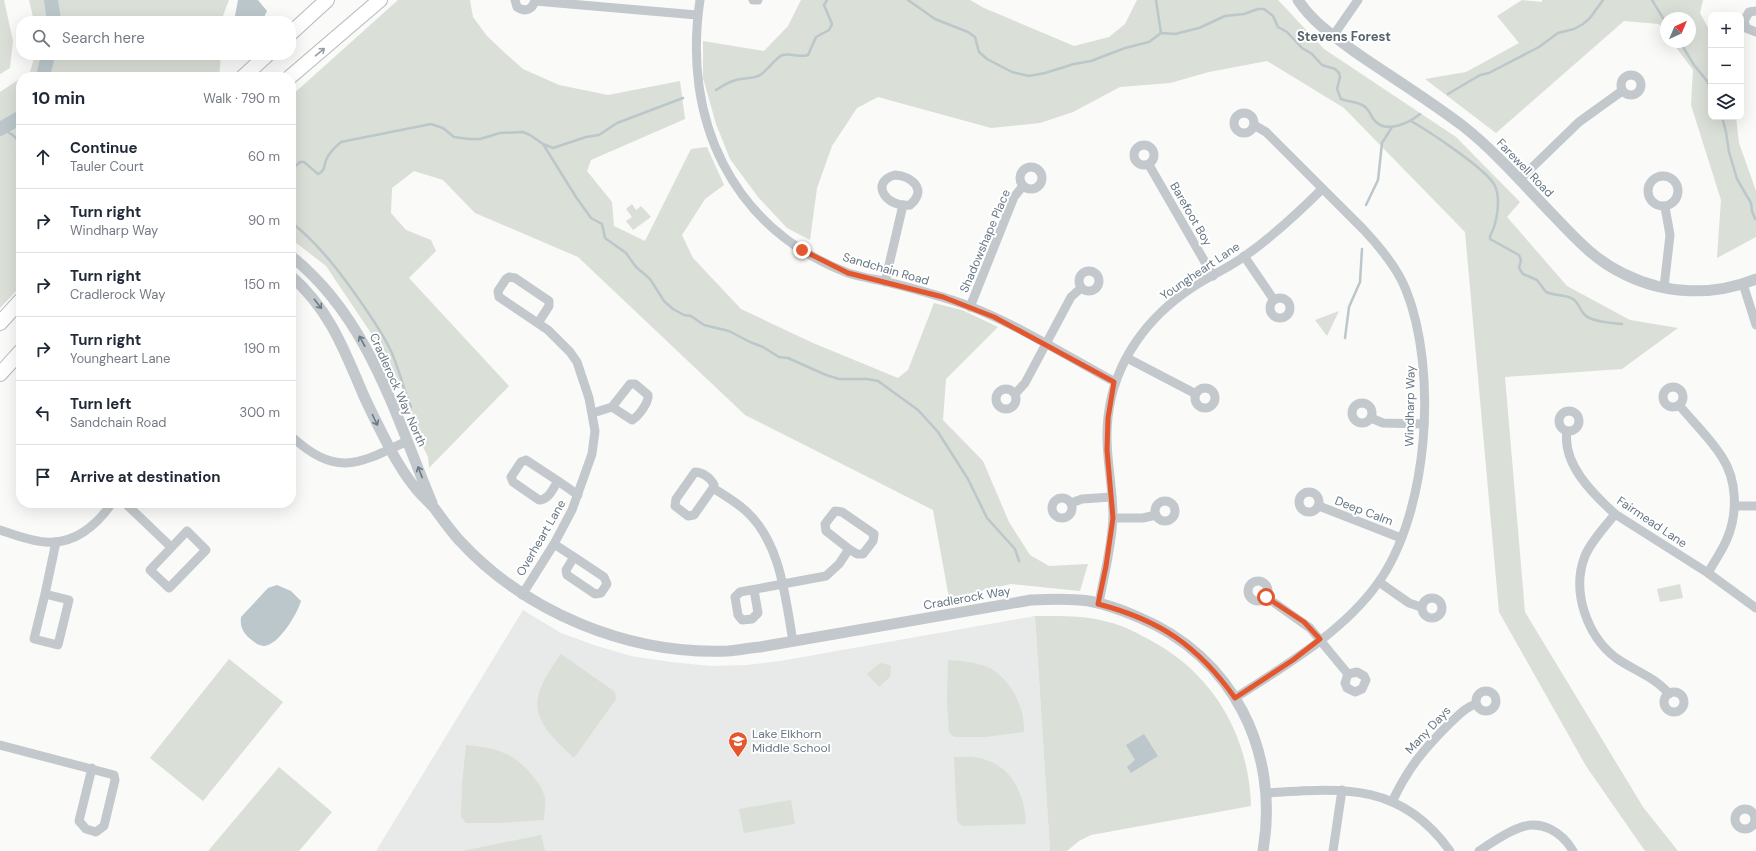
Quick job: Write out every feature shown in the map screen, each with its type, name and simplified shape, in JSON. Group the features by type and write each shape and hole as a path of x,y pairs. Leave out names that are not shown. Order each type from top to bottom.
{"main road":[{"path":"296,29 328,0"},
{"path":"296,72 380,0"},
{"path":"248,72 262,60"},
{"path":"0,323 16,305"},
{"path":"0,374 16,356"}],"street":[{"path":"514,0 517,7 523,10 530,9 535,1 698,15"},
{"name":"Sandchain Road","path":"700,0 696,55 700,102 704,118 718,156 736,186 747,201 775,229 802,250 848,273 943,297 970,307 994,317 1114,382"},
{"path":"753,0 758,0"},
{"name":"Farewell Road","path":"1298,0 1309,15 1333,36 1463,126 1478,139 1592,255 1624,274 1649,284 1664,287 1699,292 1743,284 1756,279"},
{"path":"1333,36 1358,0"},
{"path":"1756,11 1749,12 1744,21 1749,30 1756,32"},
{"path":"1519,180 1579,122 1622,90"},
{"name":"Windharp Way","path":"1235,698 1293,660 1320,639 1352,612 1379,582 1401,538 1410,512 1416,485 1424,424 1424,376 1422,351 1418,329 1406,289 1388,258 1377,243 1266,132 1254,125"},
{"name":"Barefoot Boy","path":"1149,165 1213,276"},
{"name":"Shadowshape Place","path":"970,307 1014,197 1023,186"},
{"name":"Youngheart Lane","path":"1098,604 1106,566 1113,518 1107,434 1110,401 1114,382 1138,338 1158,314 1181,295 1244,256 1275,233 1322,189"},
{"path":"885,282 903,205"},
{"path":"1664,287 1670,235 1665,207"},
{"path":"1244,256 1274,300"},
{"name":"Cradlerock Way North","path":"296,260 326,289 351,322 372,358 434,509"},
{"name":"Overheart Lane","path":"522,595 554,544 578,495 592,454 595,431 593,413 582,375 573,357 563,343 538,323 499,297 498,291 510,277 515,278 548,301 548,306 538,323"},
{"name":"Cradlerock Way North","path":"296,281 314,299 325,313 343,347 366,402 405,475 447,527 465,546 497,576 522,595"},
{"path":"1743,284 1756,325"},
{"path":"1014,394 1025,383 1071,298 1081,288"},
{"path":"1127,358 1196,394"},
{"path":"1679,405 1722,457 1731,477 1735,506 1727,539 1708,573"},
{"path":"593,413 612,407"},
{"path":"1371,418 1382,423 1424,424"},
{"name":"Fairmead Lane","path":"1567,431 1568,448 1585,485 1615,514 1708,573 1756,608"},
{"path":"296,440 316,456 325,460 341,463 361,462 407,441"},
{"path":"558,481 547,497 540,500 513,482 511,477 521,462 526,460 558,481 578,495"},
{"path":"695,472 700,472 712,480 714,485 713,488 694,515 688,516 675,506 676,499 695,472"},
{"path":"713,488 746,512 760,529 773,552 783,585 793,641"},
{"path":"1071,503 1082,499 1112,496"},
{"name":"Deep Calm","path":"1319,506 1401,538"},
{"path":"1735,506 1756,506"},
{"path":"0,530 38,542 56,542 75,536 92,526 108,508"},
{"path":"130,508 171,547"},
{"path":"835,511 842,512 874,534 873,541 863,554 857,554 850,549 826,531 825,524 835,511"},
{"path":"1615,514 1593,543 1584,558 1580,576 1584,610 1593,631 1608,650 1623,663 1656,682 1669,694"},
{"path":"1113,518 1143,518 1156,515"},
{"path":"187,531 206,550 169,588 150,570 171,547 187,531"},
{"path":"45,594 69,600 58,645 34,639 56,542"},
{"path":"554,544 604,577 607,584 601,593 594,594 567,575 566,570 574,558"},
{"path":"754,590 826,576 839,564 850,549"},
{"path":"1379,582 1409,603 1421,607"},
{"name":"Cradlerock Way","path":"522,595 575,622 599,631 648,644 683,650 729,651 1031,600 1064,599 1098,604 1145,620 1175,636 1203,658 1235,698 1250,727 1260,752 1267,793 1263,851"},
{"path":"1266,597 1304,622 1320,639 1348,674"},
{"name":"Many Days","path":"1392,802 1406,774 1424,749 1465,709 1476,704"},
{"path":"0,745 92,768 112,773 116,780 104,826 96,832 86,829 79,821 92,768"},
{"path":"1267,793 1329,789 1359,791 1392,802 1411,812 1427,824 1450,851"},
{"path":"1333,851 1342,790"},
{"path":"1479,851 1518,828 1532,825 1554,831 1566,840 1573,851"}],"shaded area":[{"path":"0,0 4,0 13,41 10,68 0,74"},
{"path":"29,0 229,0 223,16 33,16"},
{"path":"238,0 258,0 267,11 264,16 235,16"},
{"path":"398,0 470,0 473,17 487,36 523,69 559,85 608,95 680,81 685,119 591,160 587,171 612,202 614,226 645,241 691,149 707,147 724,185 705,199 682,235 693,258 741,309 813,343 898,378 908,370 934,303 962,310 998,327 946,379 943,420 983,461 1009,522 1030,555 1049,566 1088,564 1080,591 1011,584 949,598 933,510 745,415 578,257 475,213 443,180 414,171 392,188 391,213 406,230 431,240 436,251 409,278 509,386 429,468 428,457 418,437 404,392 383,351 326,266 296,243 296,92"},
{"path":"801,0 970,0 984,8 1074,46 1109,37 1125,24 1137,0 1278,0 1324,49 1456,137 1520,202 1507,217 1567,286 1630,320 1678,328 1622,369 1505,377 1525,612 1643,807 1678,851 1645,851 1586,766 1499,612 1465,232 1344,108 1267,61 1209,72 1170,83 1120,87 1073,112 1040,123 991,128 878,97 857,108 832,146 817,188 810,240 787,228 758,197 730,159 716,124 703,78 703,41 764,51 788,26"},
{"path":"1522,0 1542,2 1542,0 1703,0 1700,13 1708,28 1708,120 1736,120 1739,143 1756,191 1756,237 1717,258 1721,200 1691,105 1693,70 1676,48 1696,48 1696,12 1660,12 1660,25 1624,21 1496,133 1425,79 1466,72 1519,43 1497,16"},
{"path":"34,60 221,60 219,72 30,72"},
{"path":"16,81 16,291 0,308 0,92"},
{"path":"632,204 636,210 641,206 651,217 633,230 626,221 632,217 626,209"},
{"path":"1339,311 1327,336 1315,320"},
{"path":"1680,584 1683,598 1660,602 1657,589"},
{"path":"277,585 291,591 301,601 296,613 281,635 270,644 262,646 254,642 244,632 241,625 241,617 268,588"},
{"name":"Lake Elkhorn Middle School","path":"523,610 561,633 594,645 631,656 711,666 746,665 780,661 1035,616 1050,851 376,851"},
{"path":"1035,616 1081,617 1118,625 1143,636 1171,653 1191,669 1208,687 1223,708 1234,730 1243,754 1249,780 1251,806 1091,835 1079,841 1067,851 1050,851"},
{"path":"561,654 615,692 616,699 574,758 549,732 541,721 538,710 538,698 542,685 549,671"},
{"path":"229,659 283,702 203,801 150,758"},
{"path":"948,660 962,661 985,666 1002,677 1009,685 1019,703 1024,722 1024,732 985,737 954,737 949,732 947,700"},
{"path":"880,663 891,667 890,677 879,687 867,674"},
{"path":"1144,734 1158,756 1131,773 1127,767 1135,760 1126,745"},
{"path":"466,745 494,749 517,760 524,766 538,782 544,795 544,820 498,823 466,823 461,817 462,784"},
{"path":"954,757 973,757 990,761 1008,774 1014,782 1023,802 1026,824 962,826 957,821"},
{"path":"279,767 332,812 299,851 208,851"},
{"path":"791,800 795,824 744,833 739,809"},
{"path":"541,835 545,851 462,851"}],"waterway":[{"path":"51,0 53,16"},
{"path":"716,90 733,81 760,75 783,55 808,55 816,37 829,30 832,24 824,5 827,0"},
{"path":"908,0 935,19 968,32 975,37 979,52 987,59 1012,72 1029,76 1091,61 1125,48 1149,42 1161,33 1175,34 1199,28 1225,16 1244,14 1258,9 1264,9 1273,16 1278,27 1287,32 1302,48 1312,54 1322,65 1335,69 1339,73 1340,77 1337,89 1341,99 1365,106 1372,118 1376,122 1386,127 1398,126 1410,121 1420,114"},
{"path":"1156,0 1161,33"},
{"path":"1448,94 1480,75 1489,73 1539,47 1558,33 1574,29 1583,24 1590,18 1603,0"},
{"path":"1652,0 1660,13"},
{"path":"1684,48 1708,84"},
{"path":"44,72 47,60"},
{"path":"296,166 300,162 304,162 318,174 323,170 330,153 341,142 431,124 443,128 454,137 469,139 480,139 500,133 523,132 553,148 586,137 599,135 617,123 683,98"},
{"path":"0,129 16,120"},
{"path":"1723,120 1729,152 1737,179 1751,203 1755,219"},
{"path":"1411,121 1456,151 1481,170 1490,179 1495,186 1498,198 1495,225 1490,239 1519,255 1521,260 1519,268 1523,274 1537,280 1546,292 1573,299 1577,302 1581,311 1587,317 1602,322 1622,324"},
{"path":"1366,205 1378,180 1382,143 1392,127"},
{"path":"2,128 16,137"},
{"path":"543,144 591,218 602,224 605,238 626,253 636,267 650,279 664,301 673,309 684,315 691,316 704,325 729,331 763,347 779,357 788,358 826,375 839,379 867,379 878,381 918,410 938,432 968,479 987,518 1015,549 1019,561"},
{"path":"296,226 322,251 331,262 374,322 392,354 411,407"},
{"path":"1345,338 1349,307 1360,282 1362,249"}],"place":[{"name":"Lake Elkhorn Middle School","path":"738,758"}],"district":[{"name":"Stevens Forest","path":"1344,36"}],"route":[{"path":"802,250 848,273 943,297 994,317 1019,329 1114,382 1108,418 1107,450 1113,518 1106,566 1098,604 1145,620 1175,636 1203,658 1224,682 1235,698 1293,660 1320,639 1304,622 1266,597"}]}
